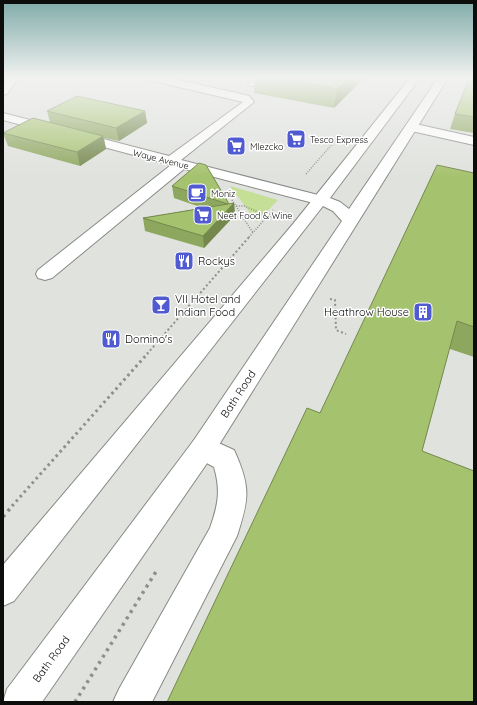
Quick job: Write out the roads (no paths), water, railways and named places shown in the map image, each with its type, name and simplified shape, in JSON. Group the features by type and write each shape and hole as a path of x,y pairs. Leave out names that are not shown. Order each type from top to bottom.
{"main road":[{"path":"45,274 238,111"},
{"path":"3,590 320,200 389,111"},
{"name":"Bath Road","path":"20,702 203,448 422,111"},
{"name":"Waye Avenue","path":"3,116 32,126 331,203 343,211 351,222"},
{"path":"412,127 474,141"},
{"path":"132,702 222,536 231,509 233,484 225,459 203,448"}],"place":[{"name":"Tesco Express","path":"296,139"},
{"name":"Mlezcko","path":"236,146"},
{"name":"Moniz","path":"197,193"},
{"name":"Neet Food & Wine","path":"203,215"},
{"name":"Rockys","path":"184,261"},
{"name":"VII Hotel and Indian Food","path":"161,305"},
{"name":"Heathrow House","path":"423,312"},
{"name":"Domino's","path":"111,339"}]}
